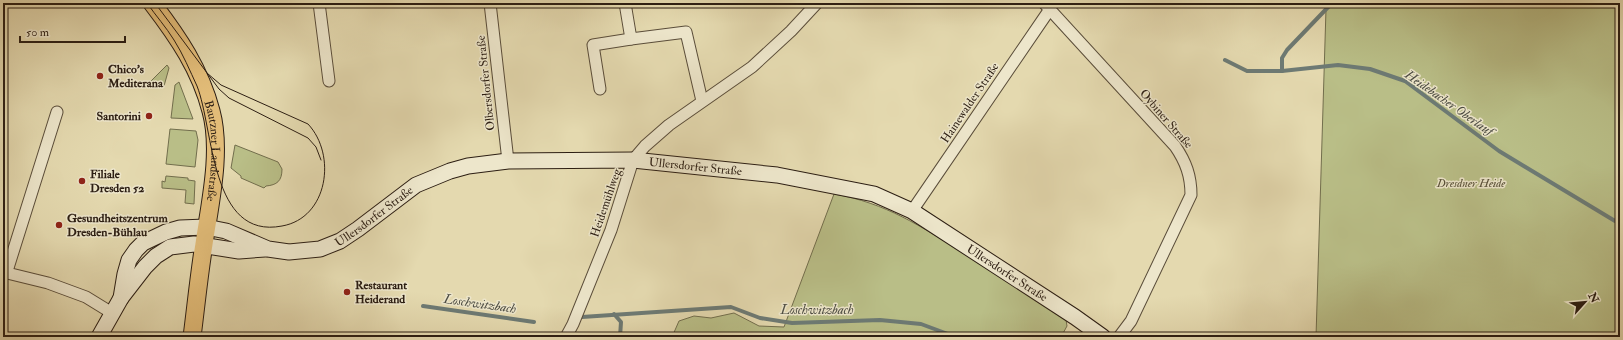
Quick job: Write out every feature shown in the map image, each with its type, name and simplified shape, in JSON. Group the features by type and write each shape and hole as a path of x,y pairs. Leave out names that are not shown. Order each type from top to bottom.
{"main road":[{"name":"Bautzner Landstraße","path":"152,3 179,38 204,88 211,112 216,144 192,337"},
{"name":"Ullersdorfer Straße","path":"268,249 298,251 320,249 333,244 358,229 424,180 468,166 508,161 633,160 777,175 874,194 912,212 1075,317 1103,337"},
{"path":"121,298 129,260 143,243 166,232 180,228 206,227 226,231 268,249"},
{"path":"99,337 121,298 145,266 156,256 170,247 194,244 239,251 268,249"}],"street":[{"path":"319,3 329,81"},
{"name":"Olbersdorfer Straße","path":"490,3 508,161"},
{"path":"625,3 631,39"},
{"name":"Heidemühlweg","path":"566,337 573,324 611,230 633,160 645,146 669,125 752,67 791,31 817,3"},
{"name":"Hainewalder Straße","path":"912,212 1047,6"},
{"name":"Oybiner Straße","path":"1047,6 1175,146 1190,174 1191,195 1131,321 1119,337"},
{"path":"600,89 593,45 686,32 702,101"},
{"path":"58,112 5,272 55,285 86,298 112,313"}],"green space":[{"name":"Dresdner Heide","path":"1321,3 1620,3 1620,337 1316,337 1326,9"},
{"path":"167,65 169,68 164,86 150,82"},
{"path":"179,82 193,119 171,118 175,85"},
{"path":"170,129 196,131 198,140 195,167 166,164"},
{"path":"235,145 278,162 282,169 281,177 278,182 264,188 241,178 241,176 231,168"},
{"path":"166,176 188,178 188,180 195,181 194,204 185,203 186,190 162,188 162,181 165,182"},
{"path":"834,194 870,203 902,217 990,269 1066,320 1067,326 1061,337 672,337 679,321 694,316 711,318 734,313 759,326 784,327"}],"waterway":[{"path":"1282,71 1282,58 1287,50 1332,3"},
{"name":"Heidebacher Oberlauf","path":"1225,60 1247,71 1282,71 1338,65 1370,69 1405,81 1499,151 1620,223"},
{"name":"Loschwitzbach","path":"423,306 534,322"},
{"name":"Loschwitzbach","path":"582,317 731,307 760,318 792,323 880,320 921,324 956,337"},
{"path":"614,314 621,322 620,337"}],"tram line":[{"path":"147,3 177,45 197,86 203,105 212,153 219,177 228,199 241,216 258,226 282,226 298,221 310,211 318,198 323,184 325,168 323,152 317,137 308,124 221,85 207,73"},
{"path":"155,3 219,89 229,98 308,138 316,147 321,160"}],"place":[{"name":"Chico's Mediterana","path":"100,76"},
{"name":"Santorini","path":"149,116"},
{"name":"Filiale Dresden 52","path":"82,181"},
{"name":"Gesundheitszentrum Dresden-Bühlau","path":"59,225"},
{"name":"Restaurant Heiderand","path":"347,292"}]}
